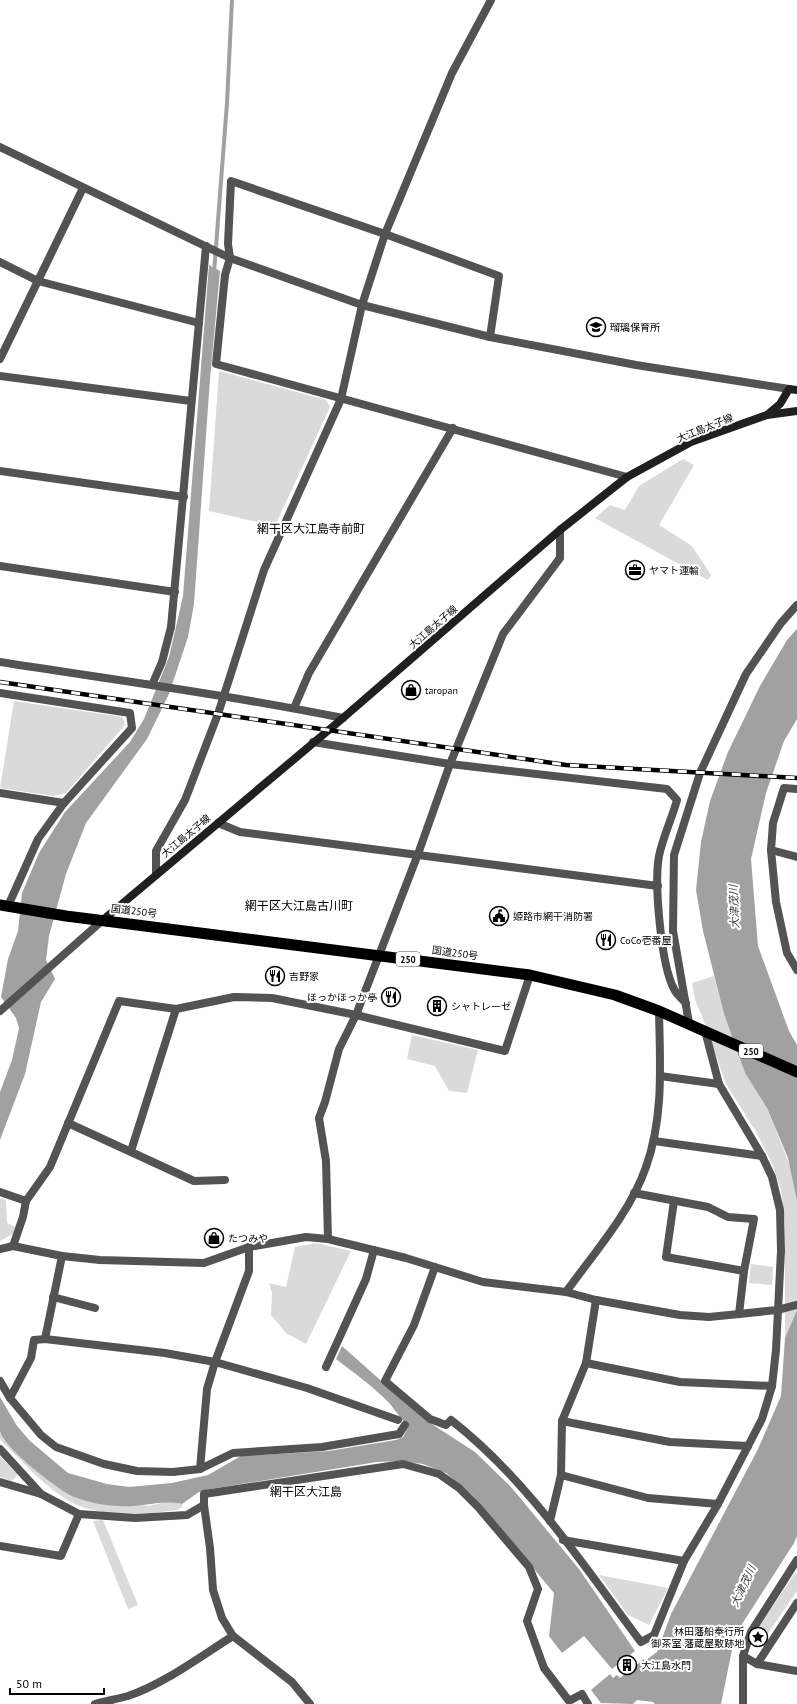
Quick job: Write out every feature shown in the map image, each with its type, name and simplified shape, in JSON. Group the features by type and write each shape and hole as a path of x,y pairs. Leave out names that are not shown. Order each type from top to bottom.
{"highway":[{"name":"国道250号","path":"4,906 66,916 104,919 530,975 615,995 660,1011 797,1072"}],"main road":[{"name":"大江島太子線","path":"104,919 343,718 560,530 627,477 691,442 767,415 793,390"},
{"path":"767,415 797,411"}],"street":[{"path":"156,875 156,851 185,800 225,696 264,570 341,399 362,305 385,234 452,73 491,0"},
{"path":"0,147 230,258 362,305 490,337 636,365 793,390"},
{"path":"490,337 499,276 385,234 231,181 228,244 230,258 225,274 216,364 341,399 454,428 627,477"},
{"path":"0,359 83,188"},
{"path":"152,685 162,662 171,628 206,246"},
{"path":"0,262 38,281 199,323"},
{"path":"0,376 191,401"},
{"path":"294,708 309,673 454,428"},
{"path":"0,471 184,497"},
{"path":"328,1239 326,1161 320,1118 339,1049 356,1015 418,854 450,764 503,634 560,558 560,530"},
{"path":"0,566 175,592"},
{"path":"689,1023 673,931 674,855 700,773 746,674 781,623 797,605"},
{"path":"0,662 177,690 225,696 343,718"},
{"path":"0,693 130,713 132,728 64,804 38,839 4,906"},
{"path":"313,742 450,764 667,789 677,800 659,856 658,886 666,967 674,990 686,1003"},
{"path":"797,789 784,788 773,823 771,850 776,902 787,953 797,970"},
{"path":"0,794 64,804"},
{"path":"218,823 240,832 658,886"},
{"path":"771,850 797,857"},
{"path":"3,1009 104,919"},
{"path":"13,1246 23,1217 26,1201 50,1167 119,1001 176,1009 234,997 272,998 356,1015 505,1050 530,975"},
{"path":"131,1151 176,1009"},
{"path":"566,1292 621,1217 646,1168 654,1141 659,1105 660,1011"},
{"path":"435,1267 414,1325 385,1381 430,1419 446,1425 451,1420 475,1438 550,1521 641,1642 654,1635 684,1561 718,1504 762,1419 772,1386 776,1350 781,1251 780,1210 772,1177 762,1156 720,1084 705,1031"},
{"path":"660,1076 720,1084"},
{"path":"68,1123 131,1151 194,1182 225,1180"},
{"path":"654,1141 762,1156"},
{"path":"0,1192 26,1201"},
{"path":"634,1193 708,1207 728,1217 754,1219 744,1271 739,1314"},
{"path":"674,1201 666,1257 744,1271"},
{"path":"0,1249 13,1246 62,1256 100,1260 204,1263 249,1248 306,1237 328,1239 374,1250 483,1282 566,1292 596,1300 680,1316 709,1317 777,1310 797,1305"},
{"path":"200,1469 208,1389 215,1362 249,1271 249,1248"},
{"path":"326,1367 366,1279 374,1250"},
{"path":"46,1340 62,1256"},
{"path":"53,1297 95,1308"},
{"path":"550,1521 560,1475 562,1421 586,1363 596,1300"},
{"path":"10,1398 31,1358 34,1340 46,1340 165,1353 215,1362 307,1388 398,1420"},
{"path":"586,1363 680,1382 772,1386"},
{"path":"0,1381 10,1398 41,1434 61,1450 104,1464 137,1471 173,1472 200,1469 233,1453 322,1447 399,1434 405,1425"},
{"path":"562,1421 670,1442 748,1446"},
{"path":"0,1449 41,1494"},
{"path":"310,1704 292,1682 233,1636 222,1618 213,1590 204,1494 326,1477 354,1470 403,1464 439,1474 459,1488 478,1507 529,1567 538,1589 527,1621 544,1668 569,1701 582,1694 588,1704"},
{"path":"560,1475 648,1498 718,1504"},
{"path":"0,1482 41,1494 79,1514 135,1518 186,1515 204,1505"},
{"path":"0,1546 61,1556 79,1514"},
{"path":"563,1540 684,1561"},
{"path":"743,1704 743,1656 751,1632 796,1563"},
{"path":"757,1664 797,1603"},
{"path":"95,1704 129,1696 164,1678 233,1636"},
{"path":"743,1656 757,1664 797,1671"}],"shaded area":[{"path":"219,371 326,400 330,407 275,526 209,511"},
{"path":"683,459 694,465 659,525 692,546 711,575 708,580 595,518 610,505 625,510 639,486"},
{"path":"14,701 123,717 125,725 66,793 54,796 0,788"},
{"path":"714,976 724,1014 745,1073 767,1108 792,1171 797,1201 797,1310 785,1338 785,1224 781,1190 771,1161 755,1130 726,1084 695,1000 692,983"},
{"path":"412,1035 478,1050 467,1093 449,1091 435,1066 407,1059"},
{"path":"0,1198 6,1200 7,1223 16,1227 13,1234 0,1241"},
{"path":"316,1243 351,1251 306,1344 286,1333 271,1315 272,1293 269,1283 286,1287 295,1247"},
{"path":"751,1264 773,1267 772,1285 749,1283"},
{"path":"0,1432 13,1449 57,1487 148,1506 171,1501 182,1504 182,1507 177,1510 130,1514 105,1512 82,1507 61,1496 38,1478 0,1439"},
{"path":"0,1456 17,1474 11,1481 0,1477"},
{"path":"103,1520 138,1605 128,1609 93,1521"},
{"path":"795,1573 797,1575 797,1591 760,1645 753,1636"},
{"path":"599,1575 668,1588 649,1625 628,1615"}],"water":[{"path":"209,265 220,271 210,379 194,604 188,637 169,694 147,739 86,823 66,874 49,936 46,960 55,979 41,1002 25,1074 0,1140 0,1092 12,1060 19,1028 16,1018 1,997 8,959 18,931 22,893 39,853 65,812 130,742 144,719 169,657 183,596"},
{"name":"大津茂川","path":"797,629 797,719 784,741 766,793 751,859 758,946 789,1031 797,1045 797,1201 788,1158 767,1108 745,1073 724,1014 703,931 696,890 701,842 710,801 728,752 760,686 787,640"},
{"name":"大津茂川","path":"797,1310 797,1536 735,1635 721,1704 655,1704 653,1702 637,1700 633,1704 601,1703 591,1690 610,1674 613,1678 617,1675 620,1678 644,1659 646,1660 657,1652 671,1614 758,1449 781,1396 785,1338"},
{"path":"342,1346 424,1419 475,1452 511,1487 579,1569 635,1651 612,1669 584,1636 562,1653 549,1636 554,1593 472,1495 446,1473 423,1464 402,1461 377,1462 210,1489 199,1492 182,1504 167,1502 135,1506 114,1506 85,1501 66,1493 21,1458 11,1448 0,1431 0,1397 17,1426 30,1441 68,1473 107,1484 129,1487 172,1483 208,1475 241,1456 329,1451 396,1440 403,1437 409,1426 389,1403 376,1391 336,1359"}],"waterway":[{"path":"214,273 227,103 232,0"},
{"path":"620,1656 634,1672"}],"railway":[{"path":"0,682 566,765 797,778"}],"place":[{"name":"瑠璃保育所","path":"596,327"},
{"name":"ヤマト運輸","path":"635,570"},
{"name":"taropan","path":"411,690"},
{"name":"姫路市網干消防署","path":"499,916"},
{"name":"CoCo壱番屋","path":"606,940"},
{"name":"吉野家","path":"275,976"},
{"name":"ほっかほっか亭","path":"391,997"},
{"name":"シャトレーゼ","path":"437,1006"},
{"name":"たつみや","path":"214,1238"},
{"name":"林田藩船奉行所 御茶室 藩蔵屋敷跡地","path":"758,1637"},
{"name":"大江島水門","path":"627,1665"}],"district":[{"name":"網干区大江島寺前町","path":"311,528"},
{"name":"網干区大江島古川町","path":"299,905"},
{"name":"網干区大江島","path":"306,1491"}]}
